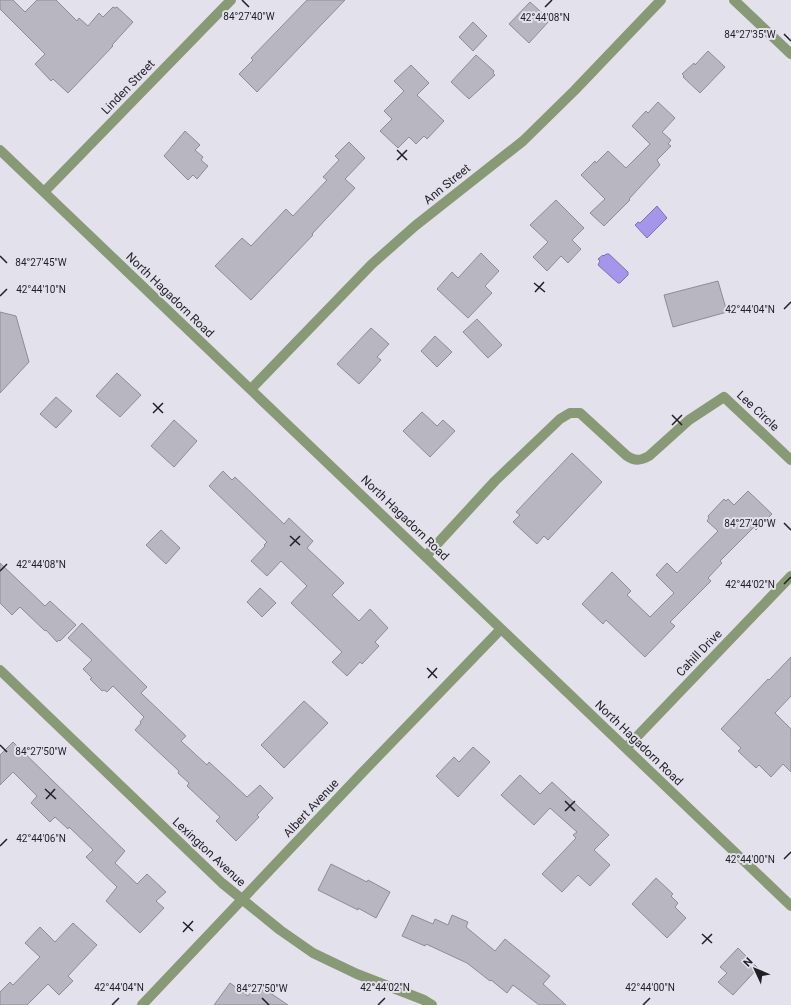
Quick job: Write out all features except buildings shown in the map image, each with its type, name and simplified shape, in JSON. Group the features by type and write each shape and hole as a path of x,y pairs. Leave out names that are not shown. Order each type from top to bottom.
{"street":[{"name":"Linden Street","path":"44,192 231,0"},
{"name":"Ann Street","path":"251,389 372,264 415,226 523,140 574,91 661,0"},
{"path":"734,0 791,54"},
{"name":"North Hagadorn Road","path":"0,150 791,906"},
{"name":"Lee Circle","path":"426,556 495,481 560,419 570,413 580,413 627,456 634,460 642,460 649,456 688,420 724,397 791,460"},
{"name":"Cahill Drive","path":"626,748 791,576"},
{"name":"Albert Avenue","path":"142,1005 501,630"},
{"name":"Lexington Avenue","path":"0,670 222,884 241,900 313,953 357,974 424,1000 432,1005"}],"shaded area":[{"path":"657,206 667,218 647,238 635,225 638,222 640,223"},
{"path":"606,254 609,254 628,272 628,275 620,283 618,283 598,265 600,261 598,259"}]}
